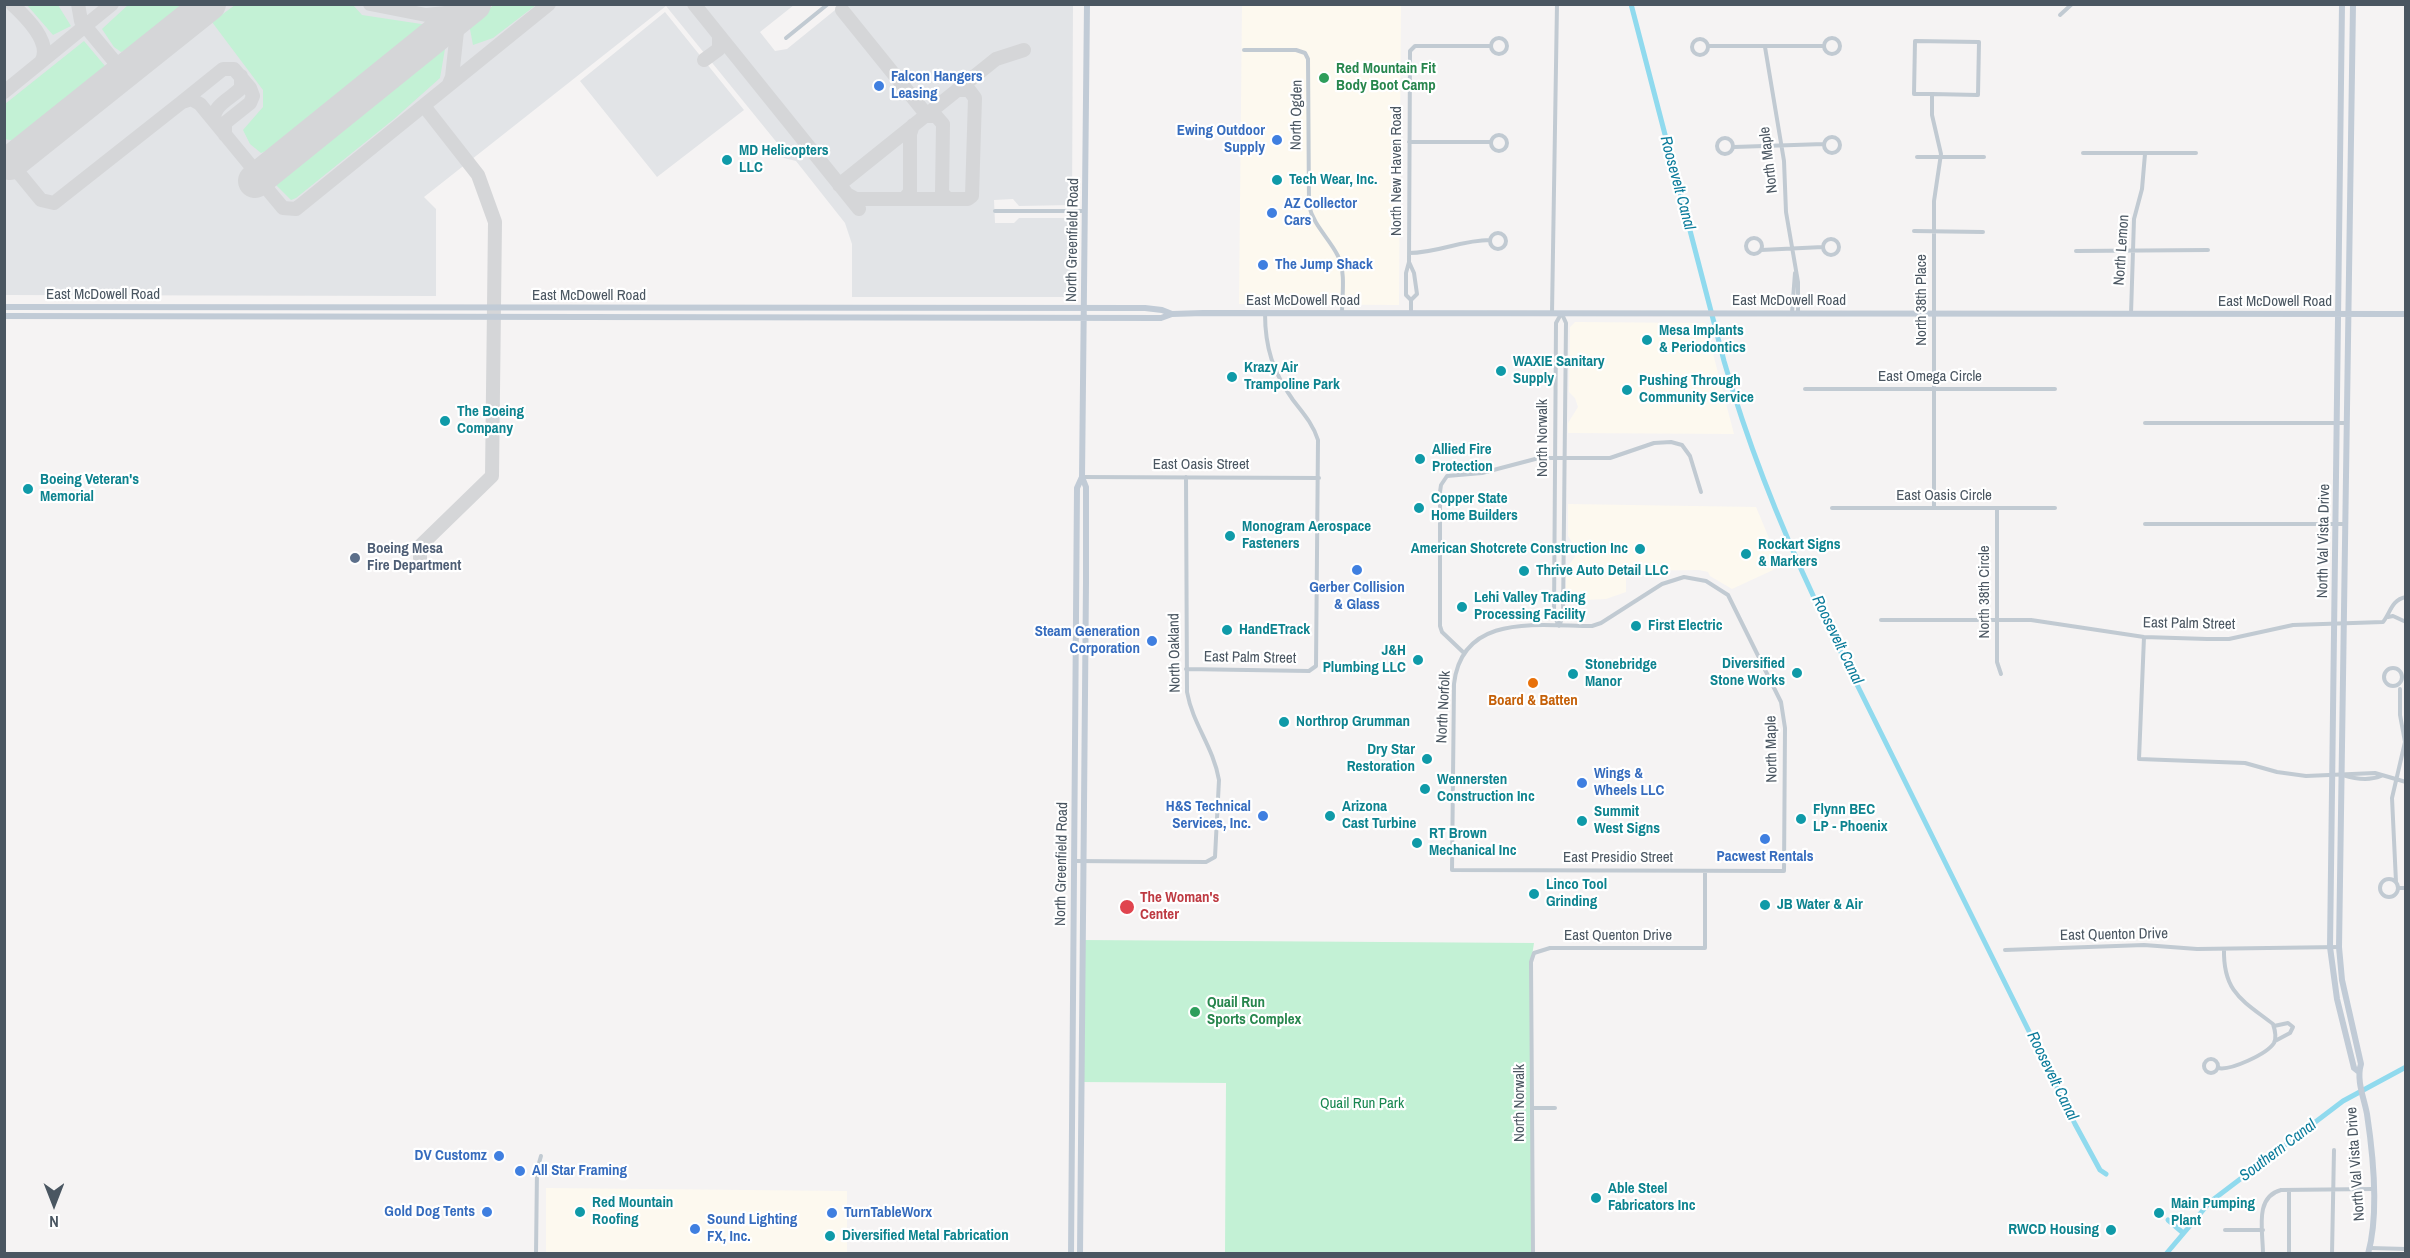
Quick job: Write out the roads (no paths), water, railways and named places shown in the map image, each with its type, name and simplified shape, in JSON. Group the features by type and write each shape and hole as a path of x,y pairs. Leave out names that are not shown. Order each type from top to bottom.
{"main road":[{"name":"North Greenfield Road","path":"1080,1254 1086,487 1082,477 1087,4"},
{"name":"North Val Vista Drive","path":"2342,4 2330,947 2337,999 2354,1068 2358,1072"},
{"name":"North Val Vista Drive","path":"2353,4 2339,947 2342,980 2361,1064 2358,1072 2364,1103 2373,1189 2373,1240 2369,1251"},
{"path":"2342,21 2353,21"},
{"path":"2341,120 2352,120"},
{"path":"2340,191 2351,191"},
{"name":"East McDowell Road","path":"4,307 1084,308 1162,310 1172,315"},
{"path":"845,308 845,317"},
{"name":"East McDowell Road","path":"4,316 1161,318 1172,315 1265,313 2406,314"},
{"name":"North Greenfield Road","path":"1071,1254 1077,488 1082,477"},
{"path":"1077,664 1081,708 1085,714"}],"street":[{"path":"786,38 828,4"},
{"path":"1552,313 1557,4"},
{"path":"2060,15 2072,4"},
{"path":"2188,4 2206,4"},
{"path":"1499,38 1504,39 1507,46 1506,51 1499,54 1494,52 1491,46 1494,40 1499,38"},
{"path":"1701,38 1706,40 1709,46 1706,53 1701,55 1694,52 1692,47 1696,40 1701,38"},
{"path":"1832,38 1840,45 1839,50 1832,55 1825,51 1823,46 1825,41 1832,38"},
{"path":"1915,41 1979,42 1978,95 1932,94 1914,94 1915,41"},
{"name":"North New Haven Road","path":"1412,300 1406,295 1409,253 1410,51 1415,45 1491,46"},
{"path":"1709,46 1823,46"},
{"name":"North Maple","path":"1765,46 1781,146 1795,272 1795,314"},
{"name":"North Ogden","path":"1244,50 1296,50 1305,53 1309,67 1309,207 1314,221 1338,257 1342,268 1342,313"},
{"name":"North 38th Place","path":"1932,94 1932,115 1941,157 1934,201 1934,508"},
{"path":"1409,142 1491,142 1498,135 1505,139 1507,144 1503,150 1498,151 1492,148 1491,142"},
{"path":"1833,136 1838,138 1840,146 1835,153 1830,153 1824,144 1827,138 1833,136"},
{"path":"1726,138 1731,140 1734,147 1731,153 1726,155 1721,153 1717,147 1720,140 1726,138"},
{"path":"1734,147 1824,144"},
{"path":"2083,153 2196,153"},
{"name":"North Lemon","path":"2131,314 2134,219 2142,189 2145,154"},
{"path":"1917,157 1984,157"},
{"path":"995,211 1086,211"},
{"path":"1914,231 1983,232"},
{"path":"1409,253 1429,253 1469,241 1490,240 1497,233 1502,234 1506,241 1502,247 1497,249 1491,245 1490,240"},
{"path":"1761,250 1761,242 1757,238 1752,238 1746,244 1749,253 1757,254 1761,250 1823,247"},
{"path":"1832,238 1839,243 1840,248 1837,253 1829,255 1823,247 1824,242 1832,238"},
{"path":"2076,252 2208,250"},
{"name":"North New Haven Road","path":"1408,262 1416,280 1417,294 1412,300 1411,313"},
{"path":"1265,313 1265,336 1272,366 1316,434 1318,478"},
{"name":"North Norwalk","path":"1559,626 1563,616 1564,551 1556,323 1562,313"},
{"name":"North Norwalk","path":"1559,626 1554,615 1566,323 1562,313"},
{"name":"East Omega Circle","path":"1805,389 2055,389"},
{"path":"2145,423 2347,423"},
{"path":"1560,458 1610,458 1654,442 1671,442 1682,445 1690,456 1701,492"},
{"name":"North Norfolk","path":"1452,870 1454,684 1455,673 1464,653 1442,632 1440,626 1441,485 1450,474 1482,473 1524,460 1560,458"},
{"name":"East Oasis Street","path":"1082,477 1318,478"},
{"name":"North Oakland","path":"1083,861 1206,862 1215,857 1219,780 1209,744 1189,706 1186,669 1186,477"},
{"name":"East Palm Street","path":"1186,669 1312,670 1316,666 1318,478"},
{"name":"East Oasis Circle","path":"1832,508 2055,508"},
{"name":"North 38th Circle","path":"1996,508 1997,662 2001,674"},
{"path":"2145,524 2346,524"},
{"path":"1555,551 1564,551"},
{"name":"North Maple","path":"1559,626 1592,626 1601,623 1673,579 1695,578 1706,581 1722,590 1734,603 1781,702 1785,728 1784,871"},
{"path":"2387,618 2393,603 2398,598 2406,597"},
{"path":"2387,618 2393,616 2406,622"},
{"name":"East Palm Street","path":"1881,620 2049,621 2144,637 2229,639 2293,625 2344,622 2376,624 2387,618"},
{"path":"1464,653 1483,636 1502,627 1559,626"},
{"path":"2144,637 2139,759 2245,763 2290,774 2375,773 2406,782"},
{"path":"2401,687 2385,682 2386,671 2394,669 2400,672 2402,677 2400,715 2405,741 2392,798 2397,885 2392,896 2382,892 2380,887 2385,880 2397,885 2406,888"},
{"path":"1074,861 1083,861"},
{"name":"East Presidio Street","path":"1452,870 1784,871"},
{"name":"East Quenton Drive","path":"1534,953 1550,948 1704,948 1704,870"},
{"name":"East Quenton Drive","path":"2005,950 2144,945 2224,949 2339,947"},
{"path":"2224,949 2226,977 2231,989 2274,1026 2275,1041"},
{"name":"North Norwalk","path":"1533,1254 1531,962 1534,953"},
{"path":"2218,1068 2234,1068 2269,1048 2275,1041 2284,1038 2293,1027 2288,1023 2274,1026"},
{"path":"1532,1108 1555,1108"},
{"path":"2332,1254 2334,1150"},
{"path":"536,1254 537,1170 542,1156"},
{"path":"2262,1254 2263,1202 2270,1193 2289,1190 2373,1189"},
{"path":"2289,1190 2289,1254"},
{"path":"2225,1230 2263,1230"},
{"path":"2369,1251 2406,1249"}],"waterway":[{"name":"Roosevelt Canal","path":"1631,4 1724,361 1754,454 1790,545 1817,604 2075,1124 2100,1170 2106,1174"},
{"name":"Southern Canal","path":"2166,1254 2210,1202 2343,1101 2406,1067"},
{"name":"Roosevelt Canal","path":"2168,1220 2182,1232"}],"place":[{"name":"Red Mountain Fit Body Boot Camp","path":"1324,78"},
{"name":"Falcon Hangers Leasing","path":"879,86"},
{"name":"Ewing Outdoor Supply","path":"1277,140"},
{"name":"MD Helicopters LLC","path":"727,160"},
{"name":"Tech Wear, Inc.","path":"1277,180"},
{"name":"AZ Collector Cars","path":"1272,213"},
{"name":"The Jump Shack","path":"1263,265"},
{"name":"Mesa Implants & Periodontics","path":"1647,340"},
{"name":"WAXIE Sanitary Supply","path":"1501,371"},
{"name":"Krazy Air Trampoline Park","path":"1232,377"},
{"name":"Pushing Through Community Service","path":"1627,390"},
{"name":"The Boeing Company","path":"445,421"},
{"name":"Allied Fire Protection","path":"1420,459"},
{"name":"Boeing Veteran's Memorial","path":"28,489"},
{"name":"Copper State Home Builders","path":"1419,508"},
{"name":"Monogram Aerospace Fasteners","path":"1230,536"},
{"name":"American Shotcrete Construction Inc","path":"1640,549"},
{"name":"Rockart Signs & Markers","path":"1746,554"},
{"name":"Boeing Mesa Fire Department","path":"355,558"},
{"name":"Gerber Collision & Glass","path":"1357,570"},
{"name":"Thrive Auto Detail LLC","path":"1524,571"},
{"name":"Lehi Valley Trading Processing Facility","path":"1462,607"},
{"name":"First Electric","path":"1636,626"},
{"name":"HandETrack","path":"1227,630"},
{"name":"Steam Generation Corporation","path":"1152,641"},
{"name":"J&H Plumbing LLC","path":"1418,660"},
{"name":"Diversified Stone Works","path":"1797,673"},
{"name":"Stonebridge Manor","path":"1573,674"},
{"name":"Board & Batten","path":"1533,683"},
{"name":"Northrop Grumman","path":"1284,722"},
{"name":"Dry Star Restoration","path":"1427,759"},
{"name":"Wings & Wheels LLC","path":"1582,783"},
{"name":"Wennersten Construction Inc","path":"1425,789"},
{"name":"H&S Technical Services, Inc.","path":"1263,816"},
{"name":"Arizona Cast Turbine","path":"1330,816"},
{"name":"Flynn BEC LP - Phoenix","path":"1801,819"},
{"name":"Summit West Signs","path":"1582,821"},
{"name":"Pacwest Rentals","path":"1765,839"},
{"name":"RT Brown Mechanical Inc","path":"1417,843"},
{"name":"Linco Tool Grinding","path":"1534,894"},
{"name":"JB Water & Air","path":"1765,905"},
{"name":"The Woman's Center","path":"1127,907"},
{"name":"Quail Run Sports Complex","path":"1195,1012"},
{"name":"DV Customz","path":"499,1156"},
{"name":"All Star Framing","path":"520,1171"},
{"name":"Able Steel Fabricators Inc","path":"1596,1198"},
{"name":"Gold Dog Tents","path":"487,1212"},
{"name":"Red Mountain Roofing","path":"580,1212"},
{"name":"TurnTableWorx","path":"832,1213"},
{"name":"Main Pumping Plant","path":"2159,1213"},
{"name":"Sound Lighting FX, Inc.","path":"695,1229"},
{"name":"RWCD Housing","path":"2111,1230"},
{"name":"Diversified Metal Fabrication","path":"830,1236"}],"park label":[{"name":"Quail Run Park","path":"1362,1104"}]}
